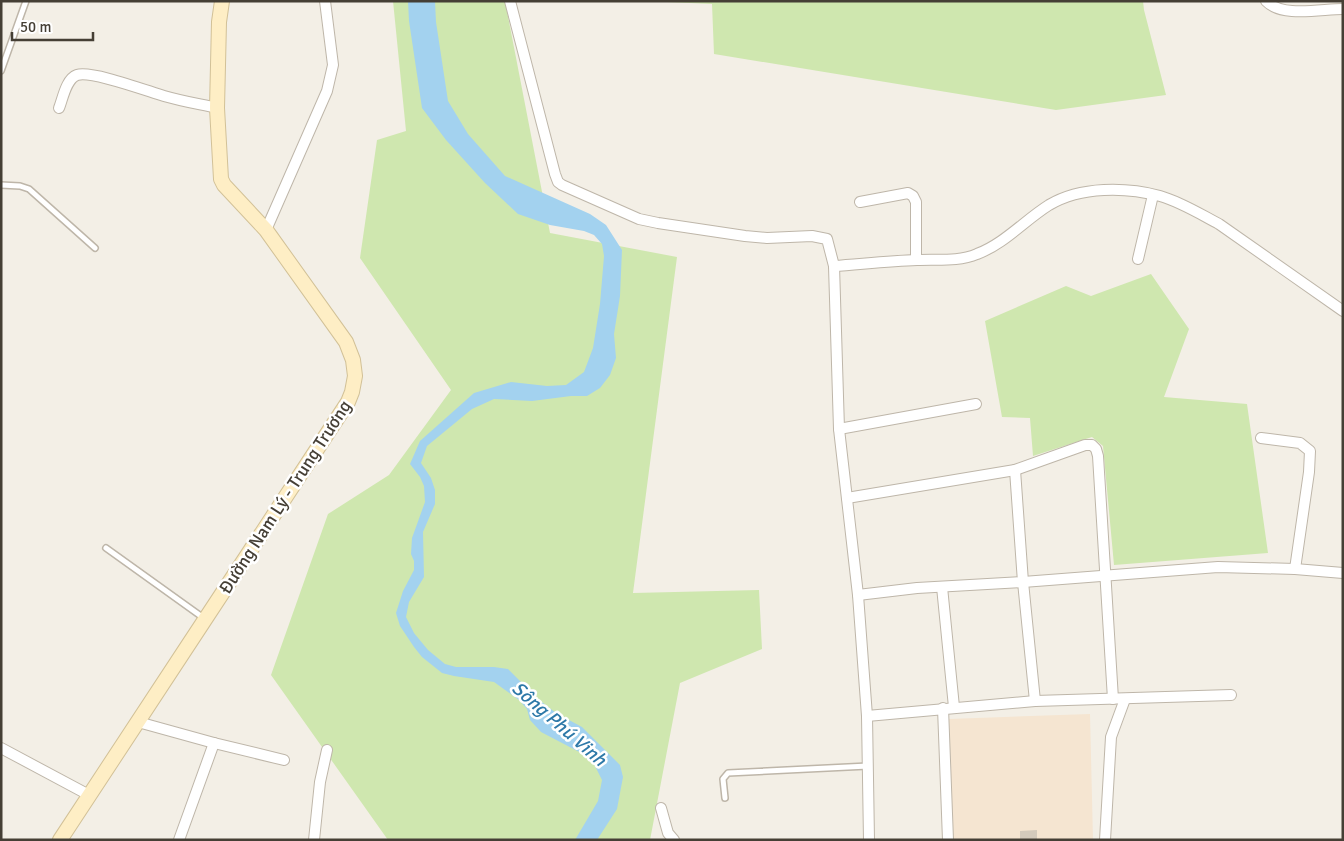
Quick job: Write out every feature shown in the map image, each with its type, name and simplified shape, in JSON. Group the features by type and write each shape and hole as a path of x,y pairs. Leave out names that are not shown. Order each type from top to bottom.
{"main road":[{"name":"Đường Nam Lý - Trung Trương","path":"60,840 138,722 168,672 348,402 354,385 352,360 346,342 266,230 221,180 219,174 217,108 219,22 222,1"}],"street":[{"path":"266,230 327,92 332,73 332,56 325,1"},
{"path":"510,1 555,174 562,185 639,219 658,223 744,236 767,238 820,236 827,239 834,266 839,429 858,595 869,766 869,840"},
{"path":"1266,1 1278,9 1294,12 1343,9"},
{"path":"59,108 71,79 76,75 83,74 217,108"},
{"path":"834,266 916,260 957,260 976,255 989,249 1048,206 1072,194 1119,190 1153,195 1183,205 1219,224 1343,311"},
{"path":"860,202 908,192 913,196 916,202 916,260"},
{"path":"1138,259 1153,195"},
{"path":"839,429 976,404"},
{"path":"1261,438 1300,443 1310,451 1309,472 1294,569"},
{"path":"847,498 1015,470 1084,445 1092,445 1096,449 1098,456 1114,699"},
{"path":"1015,470 1023,582 1035,701"},
{"path":"858,595 897,590 1218,567 1294,569 1343,573"},
{"path":"942,587 954,707"},
{"path":"866,716 1035,701 1231,695"},
{"path":"1105,840 1111,737 1125,698"},
{"path":"944,708 948,840"},
{"path":"138,722 214,744 284,760"},
{"path":"180,840 214,744"},
{"path":"1,748 89,795"},
{"path":"314,840 320,782 327,750"},
{"path":"661,808 668,833 674,840"}],"lane":[{"path":"1,71 26,1"},
{"path":"1,185 20,186 29,189 95,248"},
{"path":"106,548 205,619"},
{"path":"725,798 724,779 728,773 869,766"}],"shaded area":[{"path":"1090,714 1093,840 953,840 949,719"}],"green space":[{"path":"393,1 505,1 550,233 677,257 633,593 759,590 762,649 680,683 650,840 388,840 271,675 328,514 389,475 451,390 360,258 377,140 406,131"},
{"path":"645,1 1143,1 1166,95 1056,110 714,54 712,4"},
{"path":"1151,274 1189,329 1164,397 1247,404 1268,553 1114,565 1103,446 1092,437 1033,456 1030,418 1002,417 985,321 1066,286 1091,296"}],"water":[{"name":"Sông Phú Vinh","path":"408,1 435,1 436,22 448,101 468,134 505,176 590,214 606,225 622,250 620,296 614,334 616,358 610,375 600,388 587,396 532,401 494,399 472,409 427,446 421,463 431,478 435,490 435,504 423,532 424,577 409,602 406,617 414,633 428,650 445,664 456,667 508,669 538,699 556,713 582,727 620,765 623,777 617,809 597,840 575,840 598,801 602,780 593,762 585,755 541,732 530,720 527,709 519,700 494,682 442,673 422,657 414,647 400,626 396,613 403,591 414,570 414,561 411,554 412,538 425,502 424,486 410,464 420,441 474,393 511,382 547,386 566,385 584,372 593,348 600,304 604,256 602,244 594,235 584,231 550,225 518,214 485,183 446,140 422,108 409,21"}],"building":[{"path":"1037,830 1037,840 1020,840 1020,831"}]}
